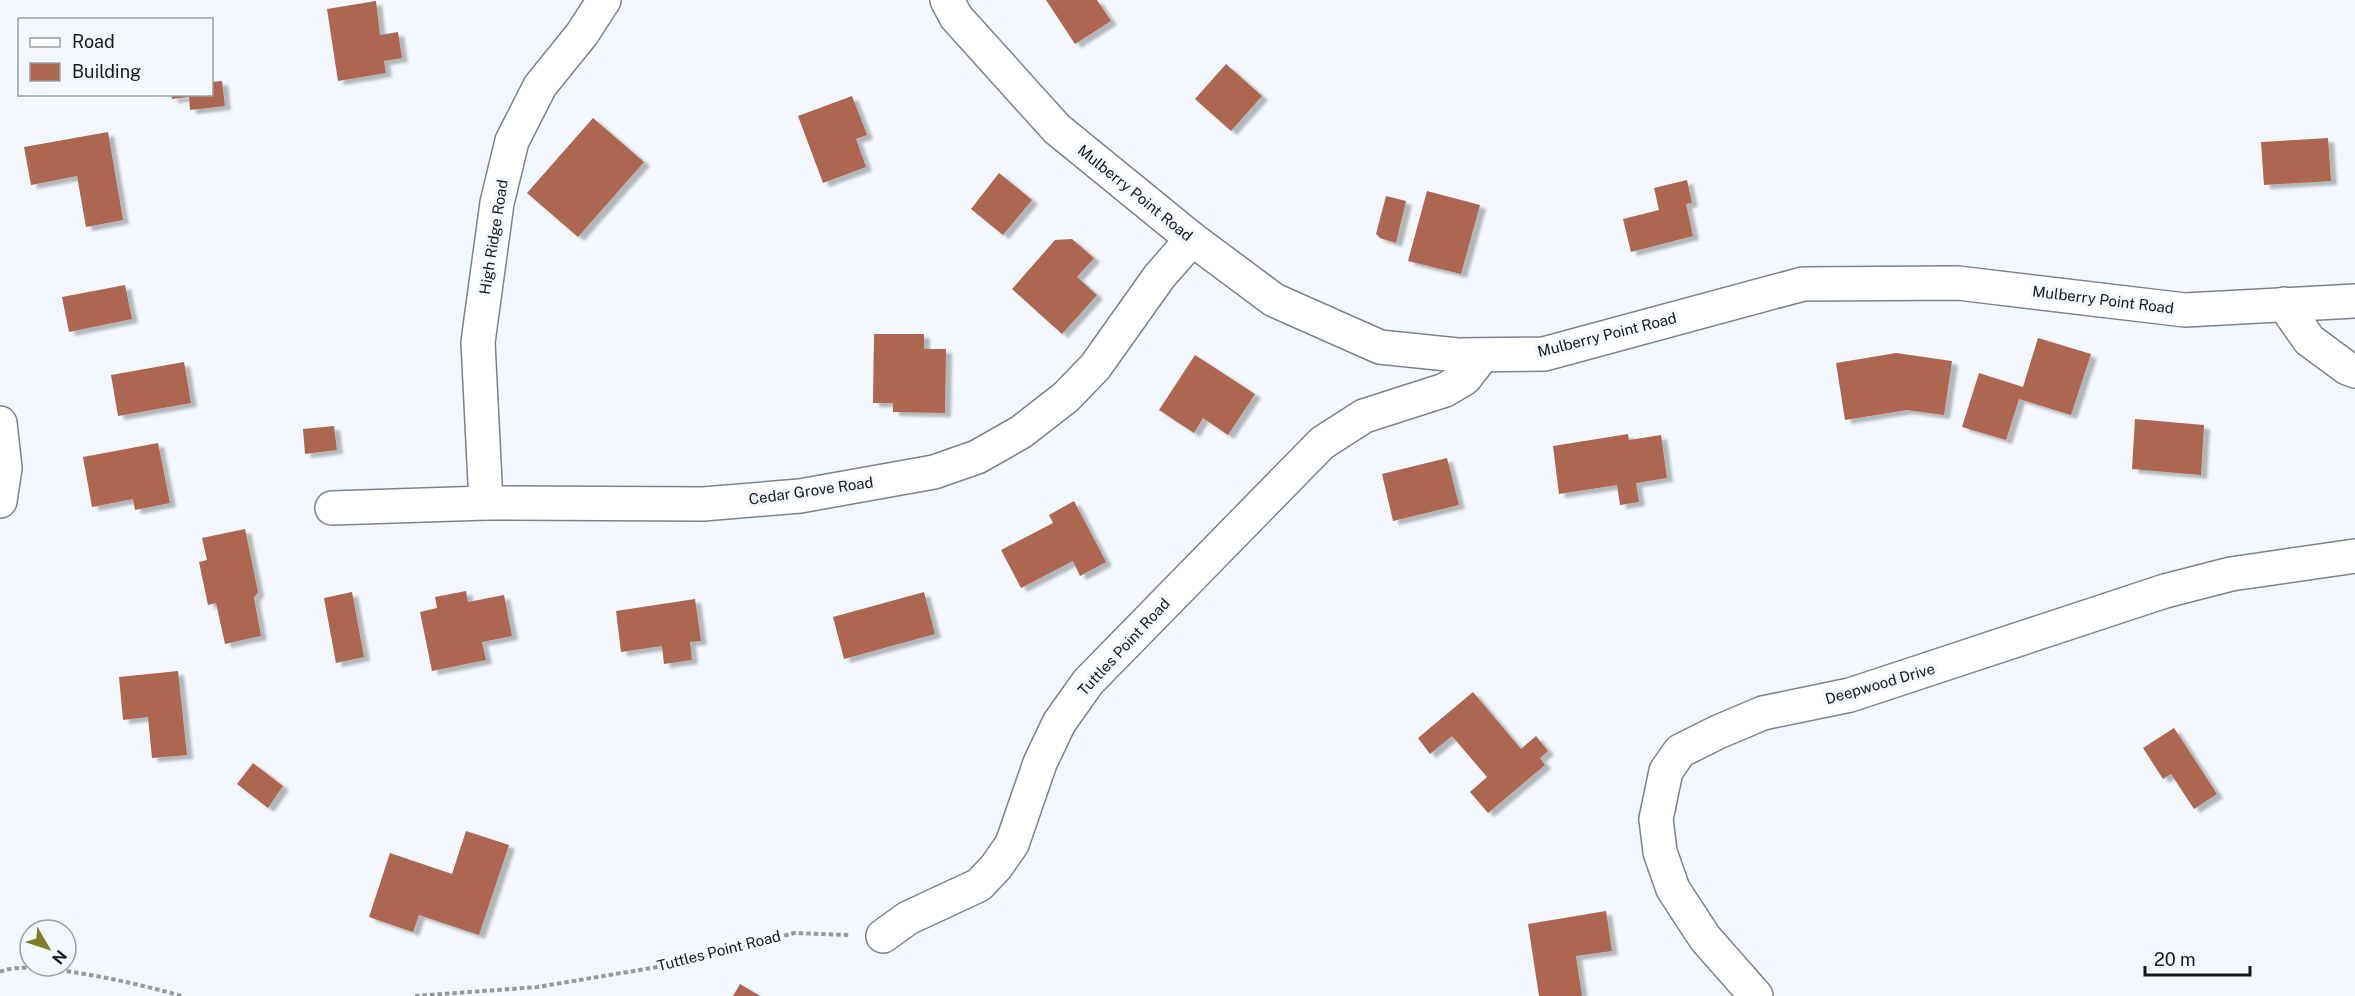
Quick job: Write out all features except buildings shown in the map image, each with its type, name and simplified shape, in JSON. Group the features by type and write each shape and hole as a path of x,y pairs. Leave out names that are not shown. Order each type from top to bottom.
{"street":[{"name":"High Ridge Road","path":"486,503 478,342 497,202 512,141 536,95 582,34 604,0"},
{"name":"Mulberry Point Road","path":"947,0 956,16 1057,129 1191,239 1274,300 1380,347 1482,356 1544,354 1803,284 1958,283 2185,310 2355,301"},
{"name":"Cedar Grove Road","path":"332,508 486,503 703,504 789,497 934,472 977,457 1021,432 1066,397 1095,367 1159,277 1191,239"},
{"path":"2284,304 2309,340 2347,368 2355,371"},
{"name":"Tuttles Point Road","path":"883,936 908,918 979,885 996,867 1012,844 1040,763 1059,723 1088,682 1322,443 1364,416 1445,390 1465,378 1482,356"},
{"path":"0,423 5,468 0,501"},
{"name":"Deepwood Drive","path":"1756,996 1705,938 1673,889 1660,852 1656,819 1666,771 1680,751 1763,713 1850,695 2165,591 2231,574 2355,556"}],"path":[{"name":"Tuttles Point Road","path":"415,996 538,987 681,963 794,933 883,936"},
{"path":"0,972 7,968 50,970 113,978 182,996"}]}
